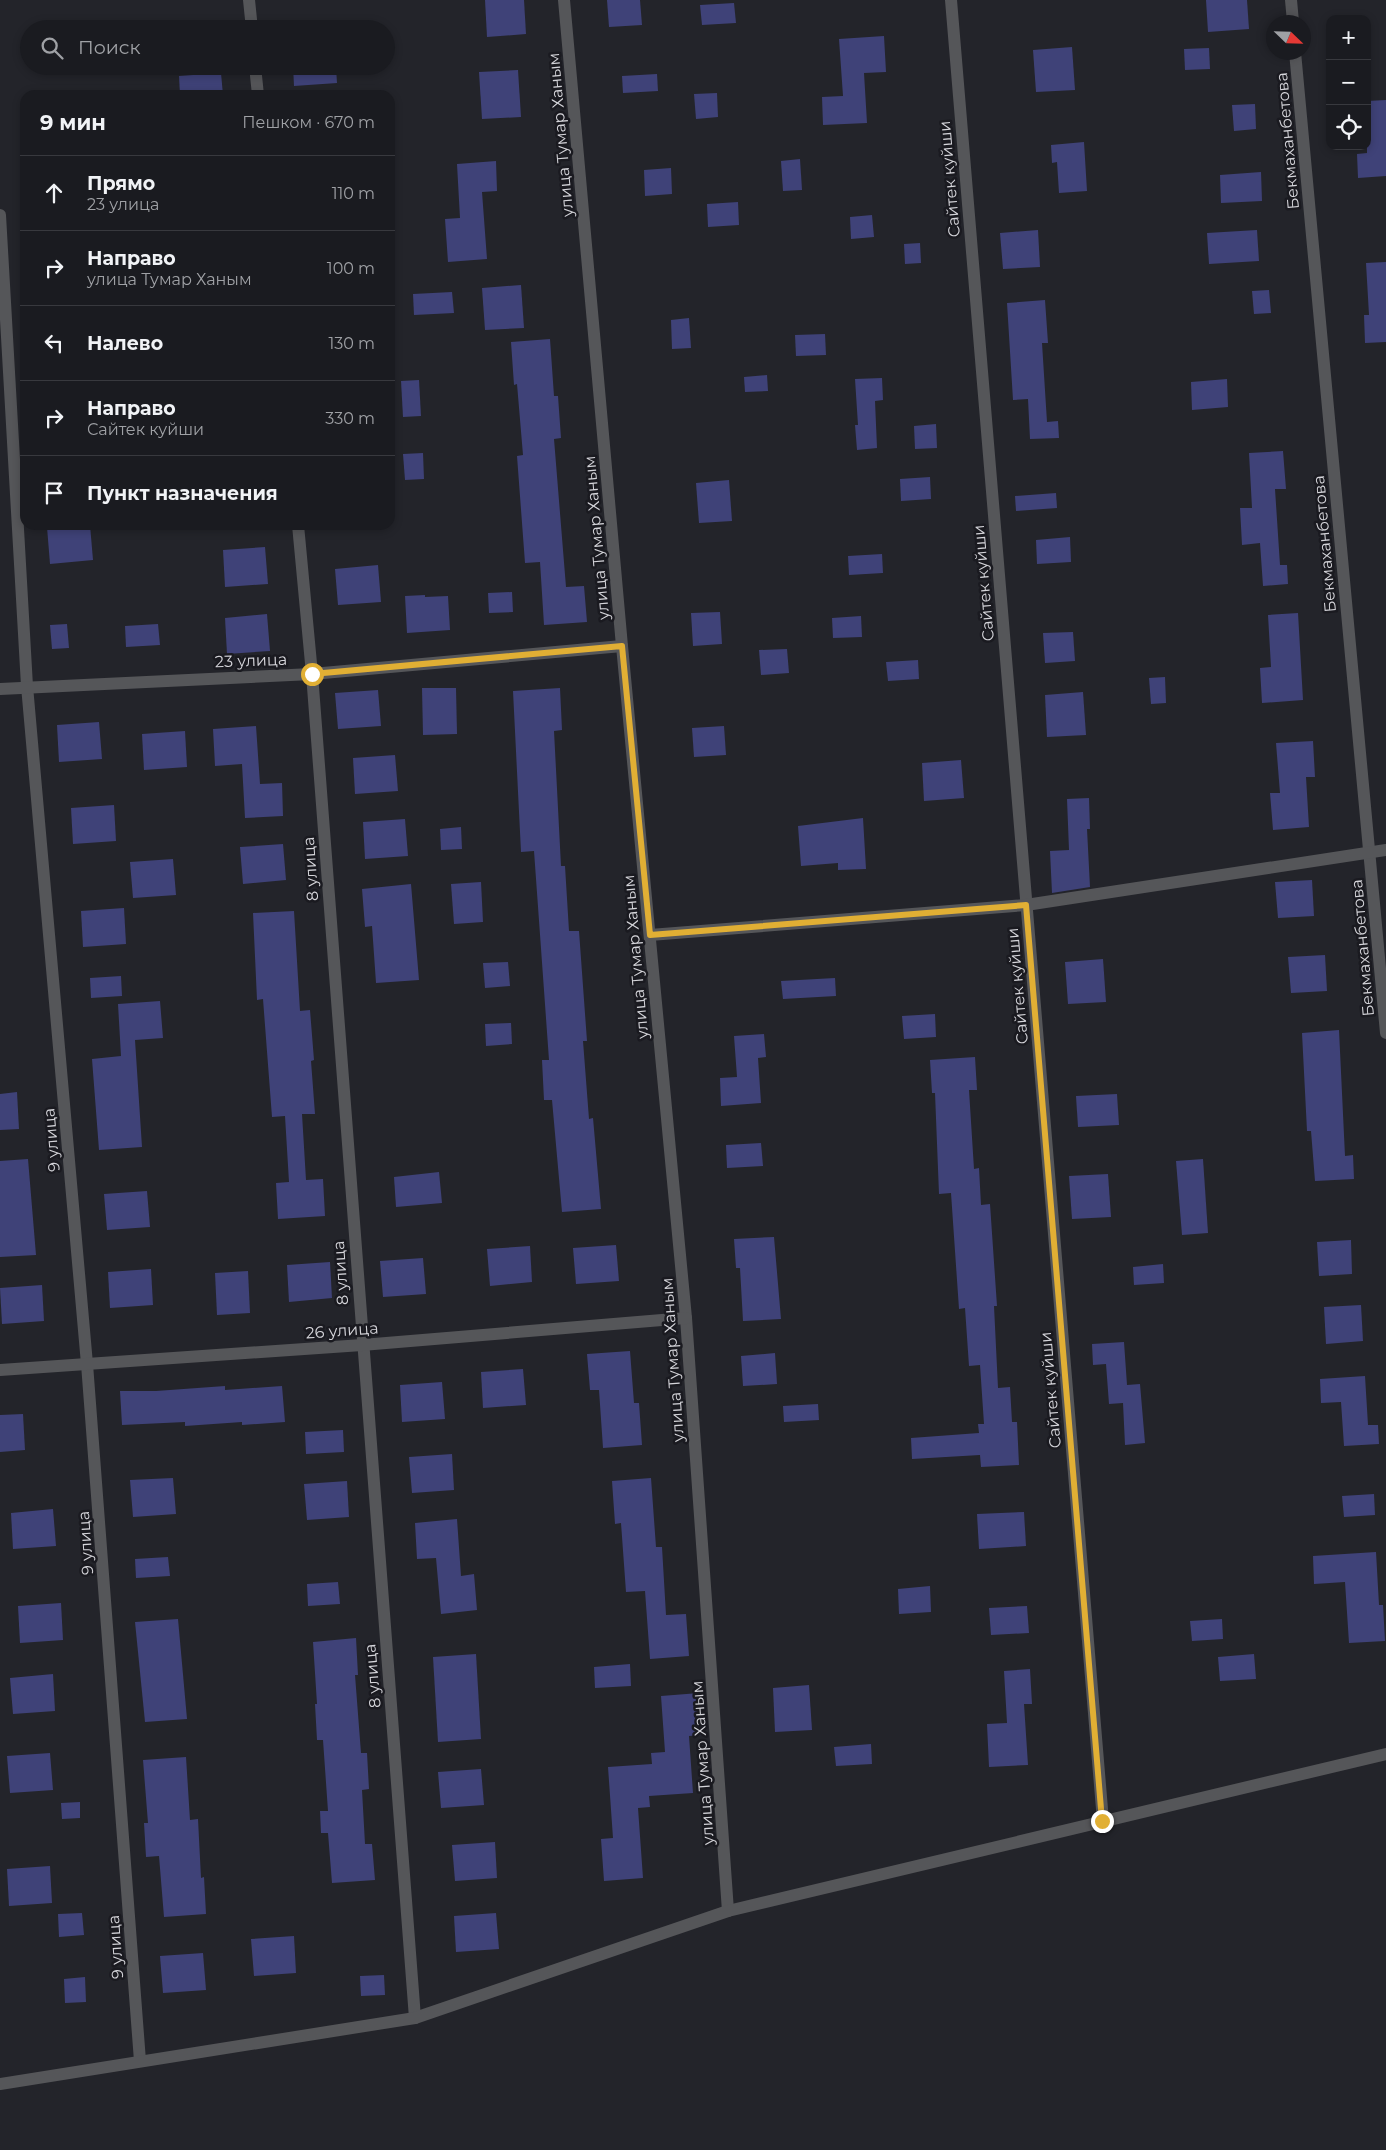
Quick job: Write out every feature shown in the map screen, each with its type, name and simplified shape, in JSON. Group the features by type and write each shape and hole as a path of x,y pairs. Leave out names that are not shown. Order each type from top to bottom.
{"street":[{"path":"249,0 251,20"},
{"name":"улица Тумар Ханым","path":"564,0 622,646 686,1318 728,1911"},
{"name":"Сайтек куйши","path":"951,0 1102,1821"},
{"path":"1290,0 1292,15"},
{"name":"Бекмаханбетова","path":"1296,60 1386,1033"},
{"path":"256,75 257,90"},
{"name":"9 улица","path":"0,215 27,686 87,1364 140,2061"},
{"name":"8 улица","path":"298,530 312,674 415,2018"},
{"name":"23 улица","path":"0,689 27,686 312,674 622,646"},
{"path":"650,935 1026,905 1386,850"},
{"name":"26 улица","path":"0,1370 362,1346 686,1318"},
{"path":"0,2084 415,2018 728,1911 1386,1754"}],"building":[{"path":"485,0 524,0 526,34 487,37"},
{"path":"607,0 640,0 642,25 609,27"},
{"path":"1206,0 1247,0 1249,29 1208,32"},
{"path":"734,3 736,23 702,25 700,5"},
{"path":"884,36 886,72 864,73 867,123 823,125 822,97 843,96 839,39"},
{"path":"1072,47 1075,90 1036,92 1033,50"},
{"path":"1209,48 1210,69 1185,70 1184,49"},
{"path":"518,70 521,117 482,119 479,72"},
{"path":"657,74 658,91 623,93 622,76"},
{"path":"221,75 223,90 180,90 179,76"},
{"path":"293,75 337,75 337,83 294,86"},
{"path":"717,93 718,117 696,119 694,94"},
{"path":"1386,100 1386,176 1358,178 1357,154 1367,153 1367,150 1371,150 1371,101"},
{"path":"1255,104 1256,129 1234,131 1232,105"},
{"path":"1084,142 1087,191 1059,193 1057,162 1052,163 1051,145"},
{"path":"800,159 802,190 783,191 781,161"},
{"path":"496,161 497,191 482,192 487,259 448,262 445,219 460,218 457,164"},
{"path":"671,168 672,194 645,196 644,170"},
{"path":"1261,172 1262,201 1221,203 1220,175"},
{"path":"738,202 739,225 708,227 707,204"},
{"path":"872,215 874,237 851,239 850,217"},
{"path":"1038,230 1040,267 1003,269 1000,233"},
{"path":"1257,230 1259,261 1209,264 1207,233"},
{"path":"920,243 921,263 905,264 904,244"},
{"path":"1386,262 1386,342 1365,343 1364,315 1369,315 1366,263"},
{"path":"521,285 524,328 485,330 482,288"},
{"path":"1269,290 1271,313 1254,314 1252,291"},
{"path":"452,292 454,313 414,315 413,294"},
{"path":"1045,300 1048,343 1042,343 1047,422 1058,421 1059,438 1030,439 1028,399 1013,400 1007,303"},
{"path":"689,318 691,348 672,349 671,320"},
{"path":"825,334 826,355 796,356 795,335"},
{"path":"550,339 554,396 558,396 561,438 554,439 566,587 584,586 587,622 544,625 540,562 525,563 517,456 523,455 517,384 514,385 511,342"},
{"path":"767,375 768,391 745,392 744,377"},
{"path":"882,378 883,400 875,401 877,448 857,450 855,425 858,425 855,379"},
{"path":"1227,379 1228,407 1192,410 1191,382"},
{"path":"419,380 421,416 403,417 401,381"},
{"path":"936,424 937,448 915,449 914,426"},
{"path":"1283,451 1286,489 1275,489 1280,565 1287,565 1288,584 1263,586 1260,543 1242,545 1240,508 1252,508 1249,453"},
{"path":"423,453 424,479 405,480 403,454"},
{"path":"930,477 931,499 901,501 900,479"},
{"path":"729,480 732,521 699,523 696,483"},
{"path":"1056,493 1057,508 1016,511 1015,496"},
{"path":"47,530 90,530 93,560 50,564"},
{"path":"1070,537 1071,562 1037,564 1036,540"},
{"path":"265,547 268,584 225,587 223,550"},
{"path":"882,554 883,573 849,575 848,556"},
{"path":"378,565 381,602 338,605 335,569"},
{"path":"512,592 513,612 489,613 488,593"},
{"path":"425,595 425,597 448,596 450,630 407,633 405,596"},
{"path":"720,612 722,644 693,646 691,613"},
{"path":"1298,613 1303,700 1262,703 1260,668 1271,667 1268,615"},
{"path":"267,614 270,651 227,654 225,618"},
{"path":"861,616 862,637 833,638 832,618"},
{"path":"67,624 69,648 52,649 50,625"},
{"path":"158,624 160,645 126,647 125,626"},
{"path":"1073,632 1075,661 1045,663 1043,633"},
{"path":"787,649 789,673 761,675 759,650"},
{"path":"918,660 919,679 888,681 886,662"},
{"path":"1165,677 1166,703 1151,704 1149,678"},
{"path":"422,688 456,688 457,734 423,735"},
{"path":"560,688 562,730 554,731 561,866 565,866 569,931 579,931 587,1041 583,1041 589,1119 593,1118 601,1209 562,1212 552,1100 544,1100 542,1060 549,1060 534,851 521,852 513,691"},
{"path":"378,690 381,726 338,729 335,693"},
{"path":"1083,692 1086,735 1047,737 1045,695"},
{"path":"99,722 102,759 59,762 57,725"},
{"path":"256,726 260,784 282,783 283,816 245,818 242,764 215,766 213,729"},
{"path":"724,726 726,755 694,757 692,728"},
{"path":"185,731 187,767 144,770 142,734"},
{"path":"1313,741 1315,777 1306,777 1309,827 1273,830 1270,793 1280,793 1276,743"},
{"path":"395,755 398,791 355,794 353,758"},
{"path":"961,760 964,798 924,801 922,763"},
{"path":"1089,798 1090,829 1087,829 1090,887 1052,893 1050,851 1069,850 1067,799"},
{"path":"114,805 116,841 73,844 71,808"},
{"path":"863,818 866,869 838,870 838,863 801,866 798,826"},
{"path":"405,819 408,856 365,859 363,822"},
{"path":"461,827 462,849 441,850 440,829"},
{"path":"283,844 286,880 243,884 240,847"},
{"path":"173,859 176,895 133,898 130,862"},
{"path":"1312,880 1314,916 1278,918 1275,882"},
{"path":"481,882 483,922 454,924 451,884"},
{"path":"411,884 419,980 376,983 372,926 365,927 362,889"},
{"path":"124,908 126,944 83,947 81,911"},
{"path":"294,911 300,1011 310,1010 314,1060 311,1061 315,1114 302,1114 306,1180 323,1179 325,1216 278,1219 276,1183 289,1182 285,1116 272,1117 263,999 257,1000 253,913"},
{"path":"1325,955 1327,991 1291,993 1288,957"},
{"path":"1103,959 1106,1002 1068,1004 1065,962"},
{"path":"508,962 510,986 485,988 483,963"},
{"path":"121,976 122,996 91,998 90,978"},
{"path":"835,978 836,996 783,999 781,981"},
{"path":"160,1001 163,1038 135,1040 142,1147 99,1150 92,1059 121,1056 118,1004"},
{"path":"935,1014 936,1037 904,1039 902,1016"},
{"path":"511,1023 512,1044 486,1046 485,1024"},
{"path":"1339,1030 1345,1156 1353,1155 1354,1179 1315,1181 1311,1131 1307,1131 1302,1033"},
{"path":"764,1034 766,1057 758,1058 761,1103 721,1106 720,1078 737,1077 734,1036"},
{"path":"975,1057 977,1090 969,1090 974,1169 979,1168 981,1205 990,1204 997,1306 994,1306 998,1388 1010,1387 1012,1422 1017,1422 1019,1465 981,1467 980,1455 912,1459 911,1438 979,1433 978,1424 984,1424 980,1365 969,1366 965,1308 959,1309 951,1193 939,1194 935,1093 932,1093 930,1060"},
{"path":"17,1092 19,1129 0,1130 0,1094"},
{"path":"1117,1094 1119,1125 1078,1127 1076,1096"},
{"path":"761,1143 763,1166 727,1168 726,1145"},
{"path":"28,1159 36,1255 0,1257 0,1161"},
{"path":"1203,1159 1208,1233 1182,1235 1176,1161"},
{"path":"439,1172 442,1203 396,1207 394,1177"},
{"path":"1108,1174 1111,1217 1072,1219 1069,1176"},
{"path":"147,1191 150,1227 107,1230 104,1194"},
{"path":"774,1237 781,1319 743,1321 740,1268 736,1268 734,1239"},
{"path":"1351,1240 1352,1274 1319,1276 1317,1242"},
{"path":"616,1245 619,1281 576,1284 573,1248"},
{"path":"530,1246 532,1282 490,1286 487,1249"},
{"path":"423,1258 426,1294 383,1297 380,1261"},
{"path":"330,1262 332,1298 289,1302 287,1265"},
{"path":"1163,1264 1164,1283 1134,1285 1133,1267"},
{"path":"151,1269 153,1305 110,1308 108,1272"},
{"path":"248,1271 250,1313 217,1315 215,1273"},
{"path":"42,1285 44,1321 2,1324 0,1288"},
{"path":"1361,1305 1363,1341 1326,1344 1324,1307"},
{"path":"1124,1342 1127,1385 1140,1384 1145,1443 1125,1445 1123,1403 1109,1404 1106,1364 1093,1365 1092,1344"},
{"path":"630,1351 634,1403 639,1403 642,1445 603,1448 599,1390 590,1390 587,1354"},
{"path":"775,1353 777,1384 743,1386 741,1356"},
{"path":"523,1369 526,1405 483,1408 481,1372"},
{"path":"1365,1376 1368,1425 1378,1425 1379,1444 1344,1446 1341,1402 1321,1403 1320,1379"},
{"path":"442,1382 445,1419 402,1422 400,1385"},
{"path":"225,1386 225,1390 282,1386 285,1422 242,1425 242,1422 185,1426 185,1422 122,1425 120,1391 156,1391"},
{"path":"818,1404 819,1420 784,1422 783,1406"},
{"path":"23,1414 25,1450 0,1452 0,1415"},
{"path":"343,1430 344,1452 306,1454 305,1432"},
{"path":"452,1454 454,1490 412,1493 409,1457"},
{"path":"173,1478 176,1514 133,1517 130,1480"},
{"path":"651,1478 656,1547 662,1547 666,1615 686,1614 689,1656 650,1659 645,1591 626,1592 621,1523 615,1524 612,1481"},
{"path":"347,1481 349,1517 307,1520 304,1484"},
{"path":"1374,1494 1375,1515 1344,1517 1342,1496"},
{"path":"53,1509 56,1546 13,1549 11,1513"},
{"path":"1024,1512 1026,1546 979,1549 977,1514"},
{"path":"457,1519 461,1576 474,1574 477,1610 441,1614 436,1558 417,1559 415,1523"},
{"path":"1376,1552 1379,1605 1383,1605 1385,1641 1349,1643 1345,1582 1314,1584 1313,1556"},
{"path":"168,1557 170,1576 136,1578 135,1559"},
{"path":"338,1582 340,1604 308,1606 307,1584"},
{"path":"930,1586 931,1612 899,1614 898,1589"},
{"path":"61,1603 63,1640 20,1643 18,1606"},
{"path":"1027,1606 1029,1633 991,1635 989,1608"},
{"path":"178,1619 187,1719 145,1722 135,1622"},
{"path":"1222,1619 1223,1639 1192,1641 1190,1621"},
{"path":"356,1638 358,1675 355,1675 361,1753 367,1753 369,1789 362,1790 365,1844 372,1844 375,1880 332,1883 328,1833 321,1833 320,1811 328,1811 323,1740 317,1740 313,1642"},
{"path":"476,1654 481,1739 438,1742 433,1657"},
{"path":"1254,1654 1256,1679 1220,1681 1218,1657"},
{"path":"630,1664 631,1686 595,1688 594,1667"},
{"path":"1030,1669 1032,1704 1024,1704 1028,1765 989,1767 987,1724 1007,1723 1004,1671"},
{"path":"53,1674 55,1711 13,1714 10,1678"},
{"path":"809,1685 812,1730 775,1732 773,1688"},
{"path":"699,1693 702,1735 689,1736 693,1793 649,1796 650,1807 638,1808 643,1878 604,1881 601,1839 613,1838 608,1767 652,1764 651,1753 665,1752 661,1696"},
{"path":"871,1744 872,1764 836,1766 834,1747"},
{"path":"50,1753 53,1790 10,1793 7,1756"},
{"path":"186,1757 190,1820 198,1819 201,1878 204,1877 206,1914 164,1917 159,1856 146,1857 144,1823 148,1823 143,1760"},
{"path":"481,1769 484,1805 441,1808 438,1772"},
{"path":"80,1802 80,1818 62,1819 61,1803"},
{"path":"495,1842 497,1878 455,1881 452,1845"},
{"path":"50,1866 52,1903 9,1906 7,1869"},
{"path":"82,1913 84,1935 59,1937 58,1914"},
{"path":"496,1913 499,1949 456,1952 454,1916"},
{"path":"294,1936 296,1973 254,1976 251,1939"},
{"path":"203,1953 206,1990 163,1993 160,1956"},
{"path":"384,1975 385,1995 361,1996 360,1976"},
{"path":"85,1977 86,2002 65,2003 64,1979"}],"route":[{"path":"312,674 622,646 650,935 1026,905 1102,1821"}]}
